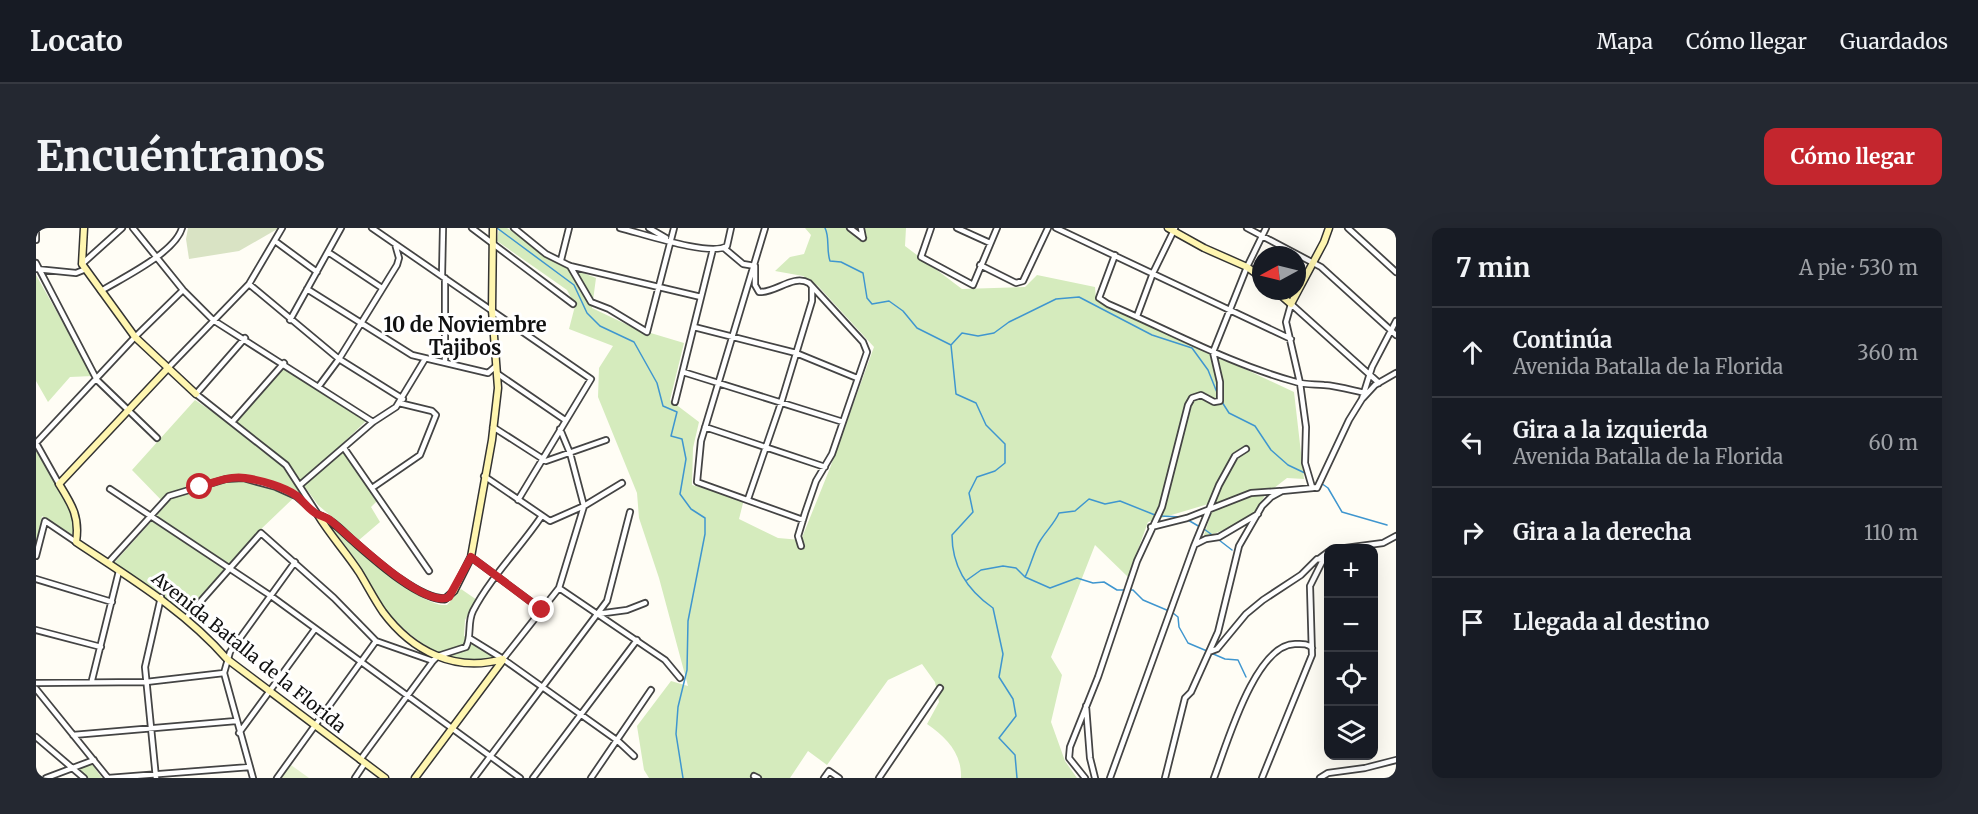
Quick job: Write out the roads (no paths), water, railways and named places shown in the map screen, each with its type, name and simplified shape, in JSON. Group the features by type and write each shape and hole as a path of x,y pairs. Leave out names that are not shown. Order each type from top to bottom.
{"street":[{"path":"36,228 36,240"},
{"path":"78,228 84,228 84,266 135,337 196,394 286,465 359,572 383,612 407,637 435,659"},
{"path":"37,269 76,273 122,228"},
{"path":"133,228 155,258 213,320 245,338 373,422"},
{"path":"101,291 155,258 180,235 182,228"},
{"path":"59,484 128,408 249,284 282,228"},
{"path":"290,320 341,228"},
{"path":"372,228 591,379 564,420 518,500"},
{"path":"443,228 446,361"},
{"path":"472,228 573,304"},
{"path":"514,228 546,254 570,266 701,297"},
{"path":"561,260 569,228"},
{"path":"622,228 671,241 713,249 724,248 743,264 755,266"},
{"path":"649,228 671,241"},
{"path":"570,266 591,302 609,309 647,332 674,228"},
{"path":"724,248 732,228"},
{"path":"765,228 734,338 701,441 697,482 803,520"},
{"path":"850,228 862,238 861,228"},
{"path":"931,228 921,257 973,285 997,228"},
{"path":"957,228 990,243"},
{"path":"980,265 1016,284 1023,281 1048,228"},
{"path":"1056,228 1291,339"},
{"path":"1246,228 1313,261 1396,336"},
{"path":"1085,778 1069,758 1068,753 1098,677 1151,527 1162,507 1188,405 1197,396 1206,396 1217,402 1221,398 1213,352 1247,267 1266,228"},
{"path":"1315,488 1311,484 1305,463 1306,427 1300,383 1286,322 1291,304 1329,228"},
{"path":"1348,228 1396,272"},
{"path":"108,563 169,496 226,479 243,478 290,493 318,515 328,518 358,545 421,592 445,599 454,591 471,557 493,427 498,374 492,310 493,229"},
{"path":"1137,316 1172,229 1204,248 1252,271"},
{"path":"275,241 317,272"},
{"path":"319,386 339,359 399,258 395,244"},
{"path":"675,402 713,249"},
{"path":"328,252 382,288"},
{"path":"1115,255 1099,298 1213,352 1300,383 1334,386 1365,393"},
{"path":"36,263 37,269 97,380 157,438"},
{"path":"755,266 755,285 759,292 767,292 798,280 806,281 866,346 866,359 825,467 816,481 803,520 798,536 801,546"},
{"path":"249,284 339,359 401,401 432,411 436,415 420,455 372,489"},
{"path":"748,499 812,302 812,287"},
{"path":"307,289 358,324 412,355 488,372 494,370 497,364"},
{"path":"36,556 45,521 76,542 79,525 76,513 36,443 135,337 183,290"},
{"path":"1286,300 1339,345 1369,376 1379,382"},
{"path":"1151,527 1210,509 1251,493 1315,488 1320,485 1333,451 1365,393 1369,376 1396,321"},
{"path":"694,327 796,353 857,378"},
{"path":"196,394 245,338"},
{"path":"300,485 401,401 425,359"},
{"path":"233,421 284,363"},
{"path":"682,372 843,422"},
{"path":"1362,399 1379,382 1396,373"},
{"path":"498,374 564,420"},
{"path":"493,427 546,461 606,440"},
{"path":"705,427 825,467"},
{"path":"415,778 558,588 584,506 570,453 560,429"},
{"path":"344,448 429,571"},
{"path":"1110,778 1194,546 1230,462 1246,449"},
{"path":"484,476 550,521 584,506 622,483"},
{"path":"110,489 229,571 271,596 520,778"},
{"path":"1165,778 1185,699 1209,652 1223,616 1227,589 1239,546 1266,500 1282,491"},
{"path":"474,778 606,601 630,512"},
{"path":"1194,546 1202,540 1219,537 1259,513"},
{"path":"355,778 406,695 435,659 466,647 472,614 541,517"},
{"path":"186,618 261,533 295,562 376,642 446,662 479,663 504,659"},
{"path":"1377,544 1396,536"},
{"name":"Avenida Batalla de la Florida","path":"76,542 161,597 186,618 227,659 385,778"},
{"path":"1209,652 1217,649 1246,614 1301,575 1324,555"},
{"path":"471,557 542,610"},
{"path":"1262,778 1311,661 1310,586 1323,560 1317,559"},
{"path":"253,778 224,673 227,659 295,562"},
{"path":"92,681 119,571"},
{"path":"36,579 112,602"},
{"path":"558,588 665,660 680,678"},
{"path":"156,776 145,667 161,597"},
{"path":"597,614 627,610 645,603"},
{"path":"239,733 315,629"},
{"path":"36,630 100,647"},
{"path":"469,639 504,659 618,741 634,756"},
{"path":"533,778 637,640"},
{"path":"277,778 376,642"},
{"path":"1214,778 1247,691 1256,674 1282,647 1304,644 1312,648"},
{"path":"36,682 146,682 224,673"},
{"path":"879,778 940,688"},
{"path":"36,689 108,778 250,767"},
{"path":"591,778 651,690"},
{"path":"931,691 934,697"},
{"path":"1086,703 1090,758 1095,778"},
{"path":"73,735 236,721"},
{"path":"36,737 84,778"},
{"path":"46,778 94,760"},
{"path":"1320,778 1328,773 1365,768 1396,760"},
{"path":"824,778 829,771 839,778"}],"waterway":[{"path":"497,228 574,285 587,313 600,326 634,342 657,383 663,406 677,412 671,436 682,439 686,459 680,494 691,509 705,518 705,534 688,621 687,670 678,707 676,734 683,778"},
{"path":"825,228 830,261 841,262 863,273 867,298 872,304 889,301 903,311 917,328 951,345 956,394 976,403 986,425 1005,444 1005,463 995,471 977,477 969,493 973,512 952,535 955,557 963,577 976,594 993,608 1003,654 999,677 1013,699 1016,716 999,738 1015,755 1017,778"},
{"path":"951,345 962,333 978,336 994,333 1009,322 1056,299 1079,297 1152,335 1192,348 1208,370 1218,395"},
{"path":"1222,402 1229,413 1255,426 1271,450 1288,465 1307,474"},
{"path":"1321,483 1328,488 1342,512 1387,525"},
{"path":"1025,577 1038,544 1059,513 1075,511 1089,499 1105,504 1120,501 1155,515"},
{"path":"1160,516 1181,517"},
{"path":"1188,520 1200,527"},
{"path":"1204,529 1215,537"},
{"path":"1219,540 1232,550"},
{"path":"967,580 981,570 1003,566 1016,568 1025,577 1050,588 1077,578 1093,583 1104,582 1117,590 1124,590"},
{"path":"1129,590 1133,590 1143,600 1169,611"},
{"path":"1173,613 1178,617 1179,627 1188,643 1207,651"},
{"path":"1211,653 1225,659 1238,660 1246,677"}],"district":[{"name":"10 de Noviembre Tajibos","path":"465,336"}]}
